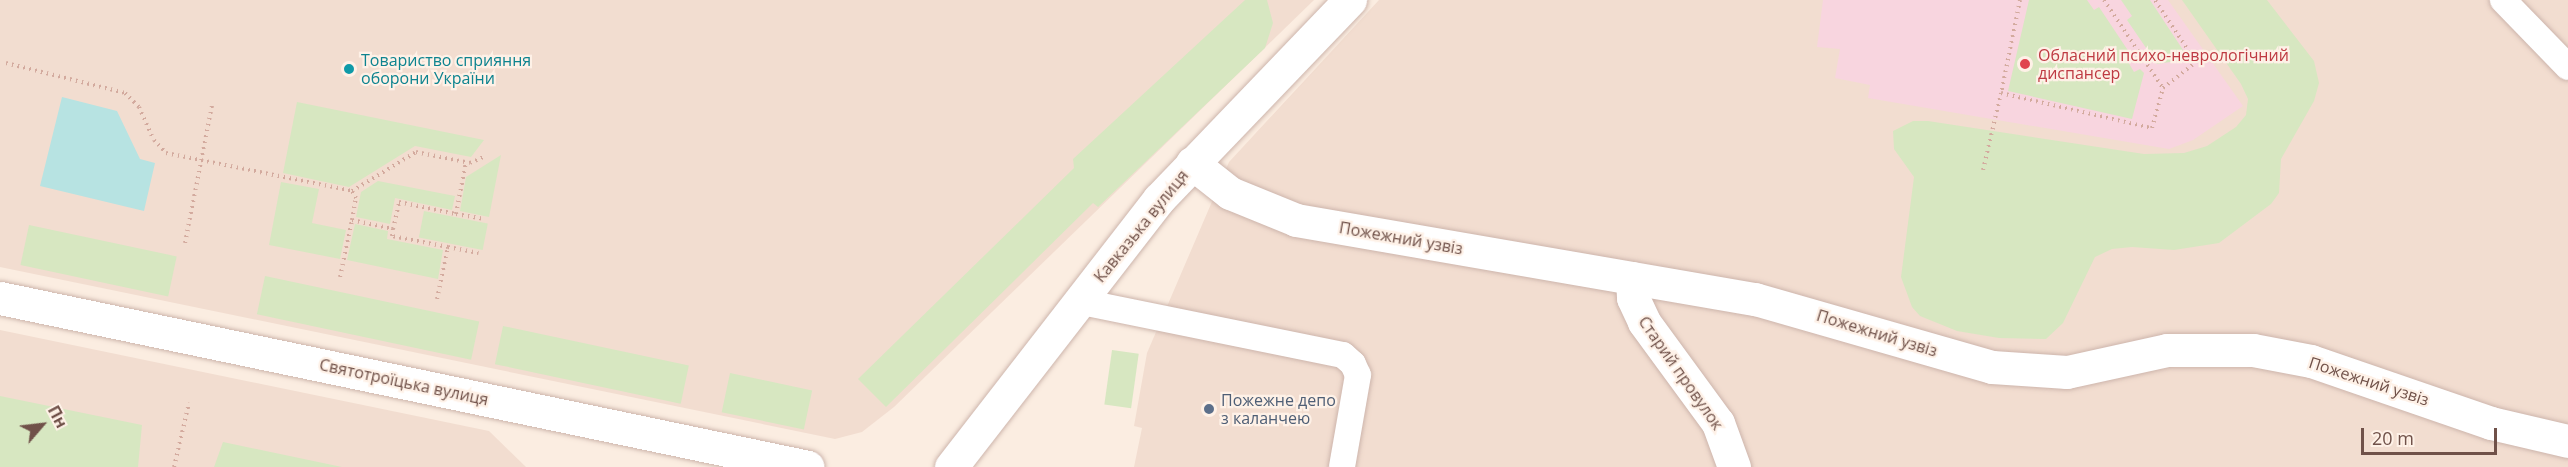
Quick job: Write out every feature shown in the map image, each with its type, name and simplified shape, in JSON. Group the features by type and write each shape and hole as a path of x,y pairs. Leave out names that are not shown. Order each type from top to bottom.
{"street":[{"name":"Кавказька вулиця","path":"951,467 1082,302 1135,229 1192,163 1350,0"},
{"name":"Пожежний узвіз","path":"1192,163 1218,186 1244,200 1296,220 1803,310 1932,351 2021,371 2098,367 2167,350 2253,350 2330,366 2491,423 2568,441"},
{"name":"Старий провулок","path":"1632,278 1633,298 1644,322 1718,423 1734,467"},
{"name":"Святотроїцька вулиця","path":"0,298 808,467"}],"lane":[{"path":"2504,0 2568,67"},
{"path":"1082,302 1343,355 1358,375 1342,467"}],"path":[{"path":"1983,170 2020,0"},
{"path":"2104,0 2163,88"},
{"path":"2001,93 2151,128 2163,88 2196,62 2155,0"},
{"path":"6,63 125,93 140,107 159,147 166,153 352,191 416,152 466,162 486,156"},
{"path":"185,243 212,106"},
{"path":"456,214 466,162"},
{"path":"340,277 356,198 352,191"},
{"path":"478,253 392,236 393,229 399,202 485,219"},
{"path":"352,220 393,229"},
{"path":"437,299 448,247"},
{"path":"174,467 189,403"}],"shaded area":[{"path":"0,0 1314,0 894,407 862,432 835,439 0,267"},
{"path":"1379,0 2568,0 2568,467 1134,467 1142,428 1134,426 1147,353 1229,162"},
{"name":"Обласний психо-неврологічний диспансер","path":"1823,0 2168,0 2243,106 2193,140 2169,149 1868,98 1870,85 1835,78 1840,49 1817,47"},
{"path":"0,330 489,431 526,467 0,467"}],"green space":[{"path":"1245,0 1267,0 1273,23 1265,48 1098,207 1093,203 886,407 858,379 1074,168 1073,159"},
{"path":"2029,0 2087,0 2094,10 2099,7 2129,52 2124,55 2134,72 2140,69 2144,73 2132,119 2008,91"},
{"path":"2121,0 2150,0 2189,59 2157,64 2127,20 2132,16"},
{"path":"2182,0 2267,0 2314,61 2319,83 2314,101 2281,159 2279,193 2271,204 2219,243 2174,250 2132,247 2112,249 2095,257 2063,323 2046,339 1999,338 1957,331 1920,316 1912,307 1901,277 1914,177 1894,149 1893,131 1913,121 1928,121 2144,154 2184,153 2207,146 2236,127 2246,115 2248,99 2241,84"},
{"path":"297,102 484,140 471,157 415,146 349,187 283,173"},
{"path":"501,155 489,217 460,211 466,177"},
{"path":"378,181 455,196 452,210 395,198 390,224 356,217 361,192"},
{"path":"281,182 319,189 312,223 346,230 340,259 269,245"},
{"path":"424,211 488,223 483,250 419,238"},
{"path":"355,224 388,231 387,239 443,250 438,279 347,260"},
{"path":"29,225 177,256 168,296 20,265"},
{"path":"265,276 479,322 471,360 257,314"},
{"path":"503,326 689,366 681,404 495,364"},
{"path":"1112,350 1139,354 1131,408 1104,404"},
{"path":"730,373 812,390 804,430 722,412"},
{"path":"0,396 142,425 138,467 0,467"},
{"path":"223,442 342,467 214,467"}],"water":[{"path":"62,97 117,111 140,159 155,163 144,211 40,186"}],"place":[{"name":"Обласний психо-неврологічний диспансер","path":"2025,64"},
{"name":"Товариство сприяння оборони України","path":"349,69"},
{"name":"Пожежне депо з каланчею","path":"1209,409"}]}
